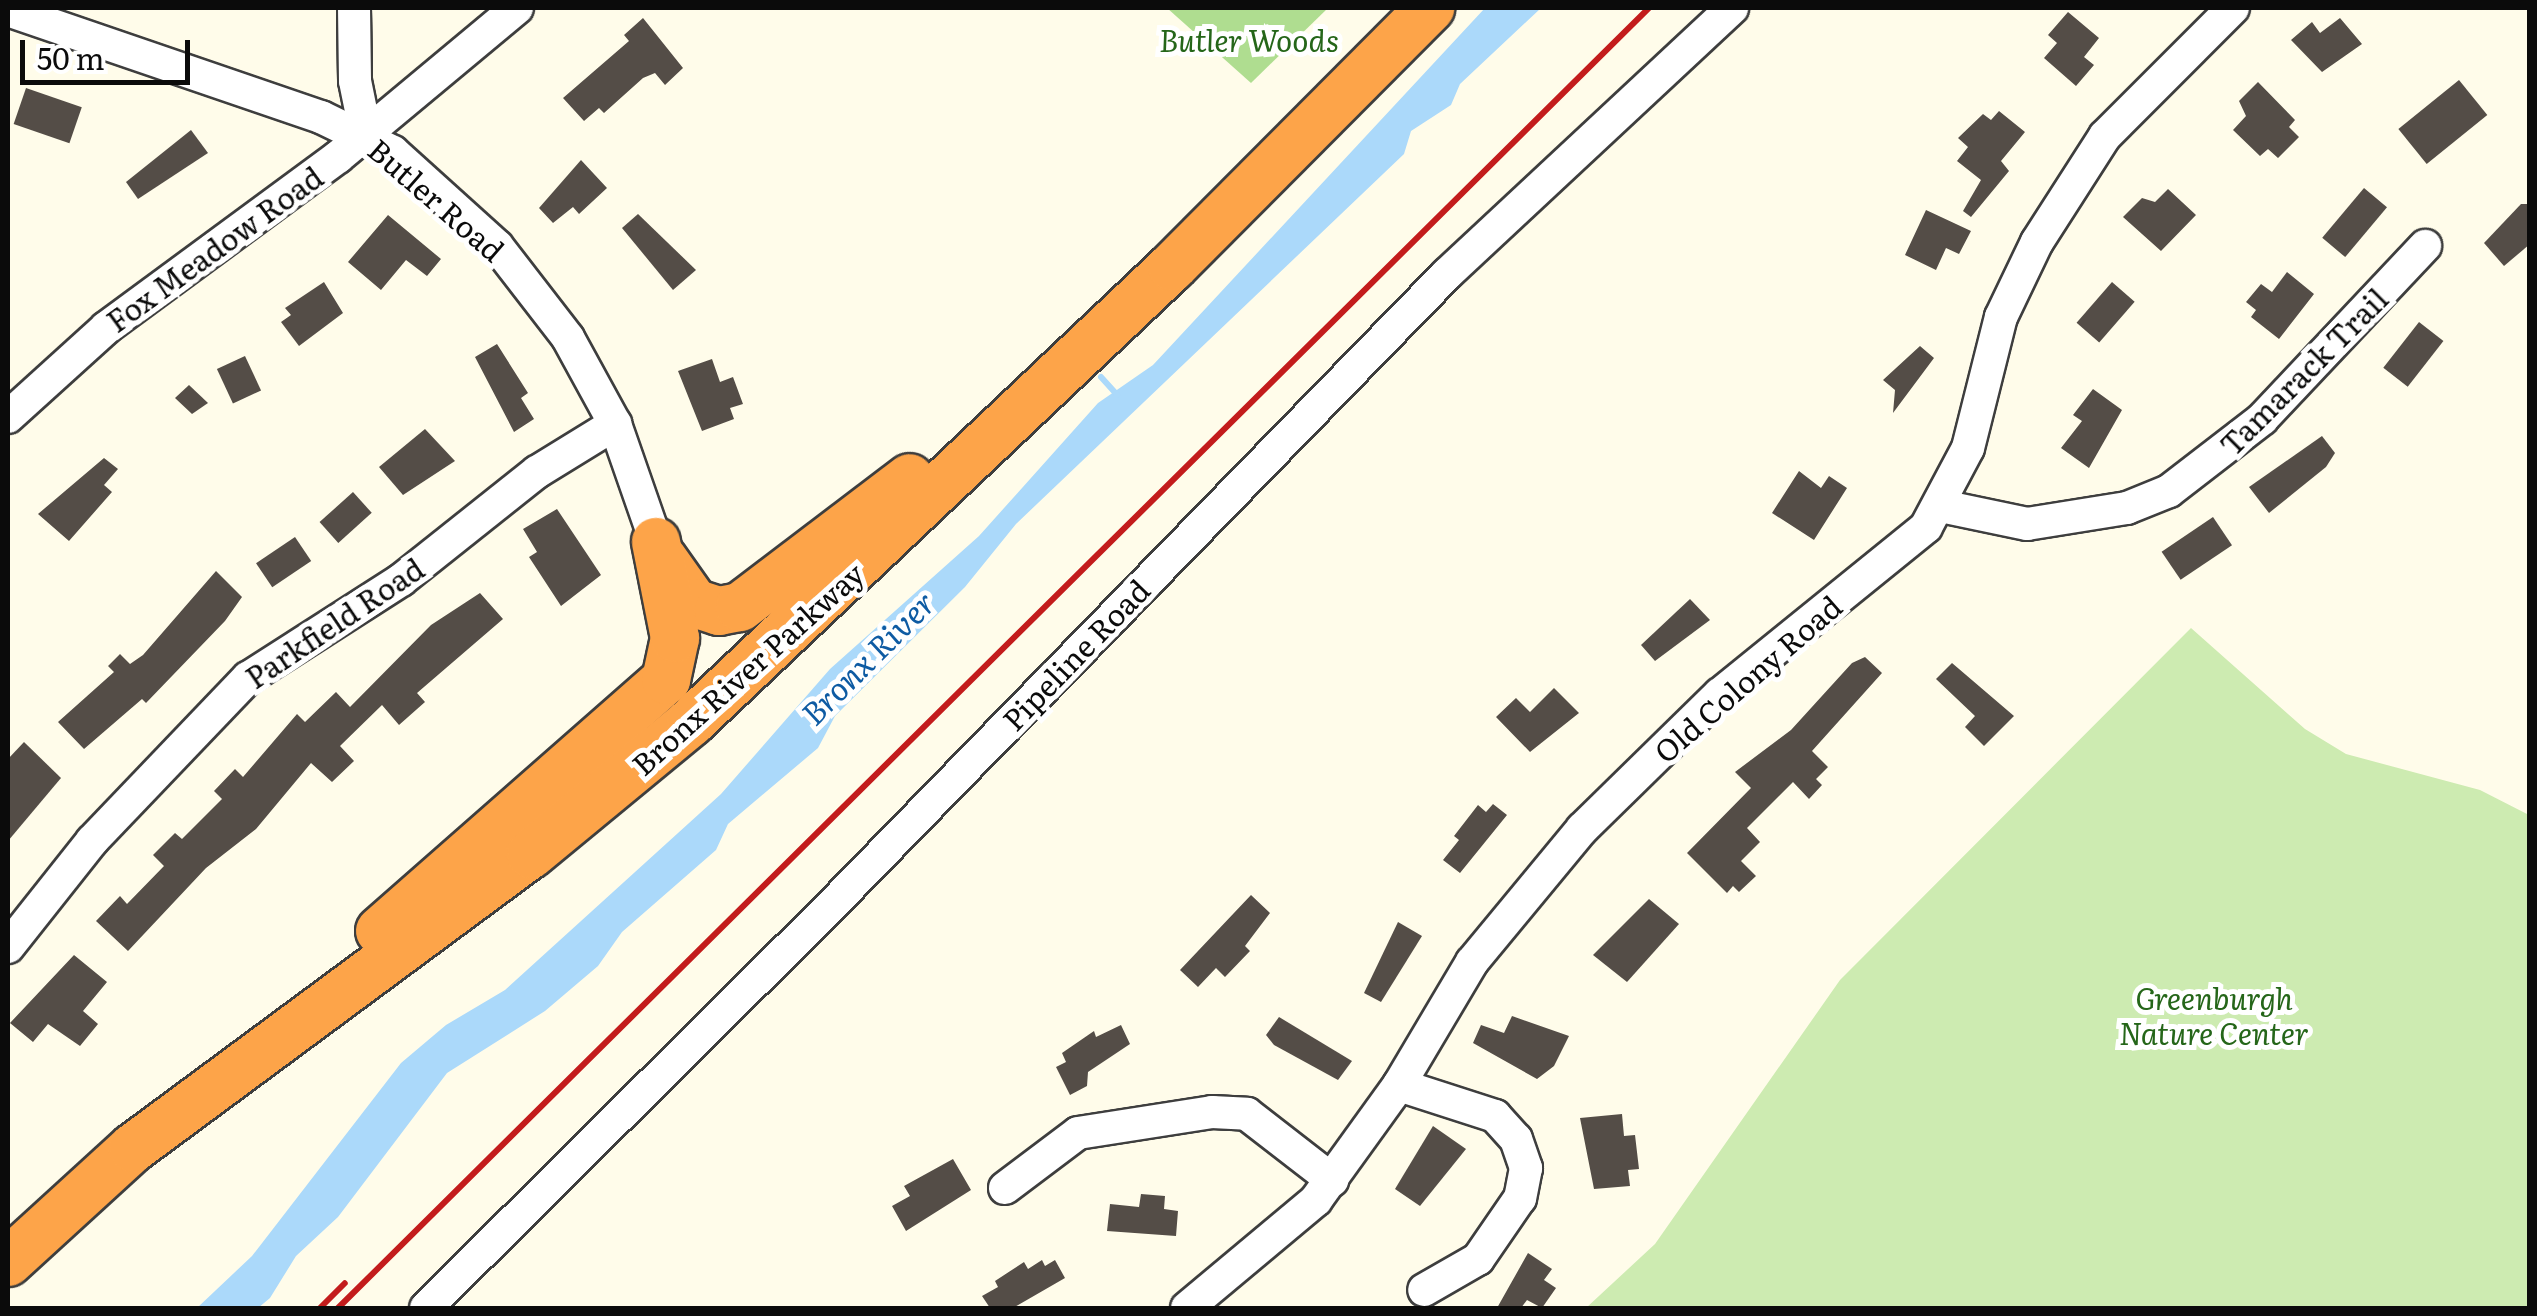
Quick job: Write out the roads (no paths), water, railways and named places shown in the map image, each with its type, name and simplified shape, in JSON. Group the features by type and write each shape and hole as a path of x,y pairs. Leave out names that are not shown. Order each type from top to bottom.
{"highway":[{"name":"Bronx River Parkway","path":"8,1222 118,1125 380,930 641,728 910,478 1390,8"},
{"name":"Bronx River Parkway","path":"8,1262 119,1160 531,854 691,722 1124,313 1430,8"},
{"path":"656,542 685,595 702,607 728,610 758,598 822,540 910,478"},
{"path":"380,930 666,680 676,648 656,542"}],"street":[{"path":"354,8 355,81 366,135"},
{"name":"Fox Meadow Road","path":"8,417 106,328 366,135 518,8"},
{"name":"Pipeline Road","path":"426,1308 828,909 1448,274 1732,8"},
{"name":"Old Colony Road","path":"1187,1308 1273,1242 1332,1180 1399,1086 1472,962 1582,829 1720,694 1893,558 1941,506 1980,410 2001,317 2037,242 2105,136 2233,8"},
{"name":"Butler Road","path":"8,10 366,135 497,246 568,338 614,424 656,542"},
{"name":"Tamarack Trail","path":"1941,506 2027,524 2126,508 2169,491 2262,419 2426,246"},
{"name":"Parkfield Road","path":"8,947 92,841 248,678 401,580 537,472 614,424"},
{"path":"1399,1086 1495,1116 1516,1139 1526,1168 1520,1198 1478,1259 1424,1290"},
{"path":"1005,1188 1078,1133 1212,1112 1247,1114 1332,1180"}],"water":[{"name":"Bronx River","path":"1485,8 1541,8 1460,84 1451,105 1411,131 1404,154 1016,524 965,587 835,716 818,748 728,824 716,850 622,932 598,966 545,1011 447,1073 338,1217 296,1256 270,1298 258,1308 197,1308 252,1256 401,1063 446,1025 505,990 721,794 830,669 979,536 1098,403 1153,365"}],"waterway":[{"path":"1101,377 1117,395"}],"railway":[{"path":"338,1308 1649,8"},
{"path":"320,1308 345,1283"}],"park label":[{"name":"Butler Woods","path":"1249,39"},
{"name":"Greenburgh Nature Center","path":"2214,1014"}]}
